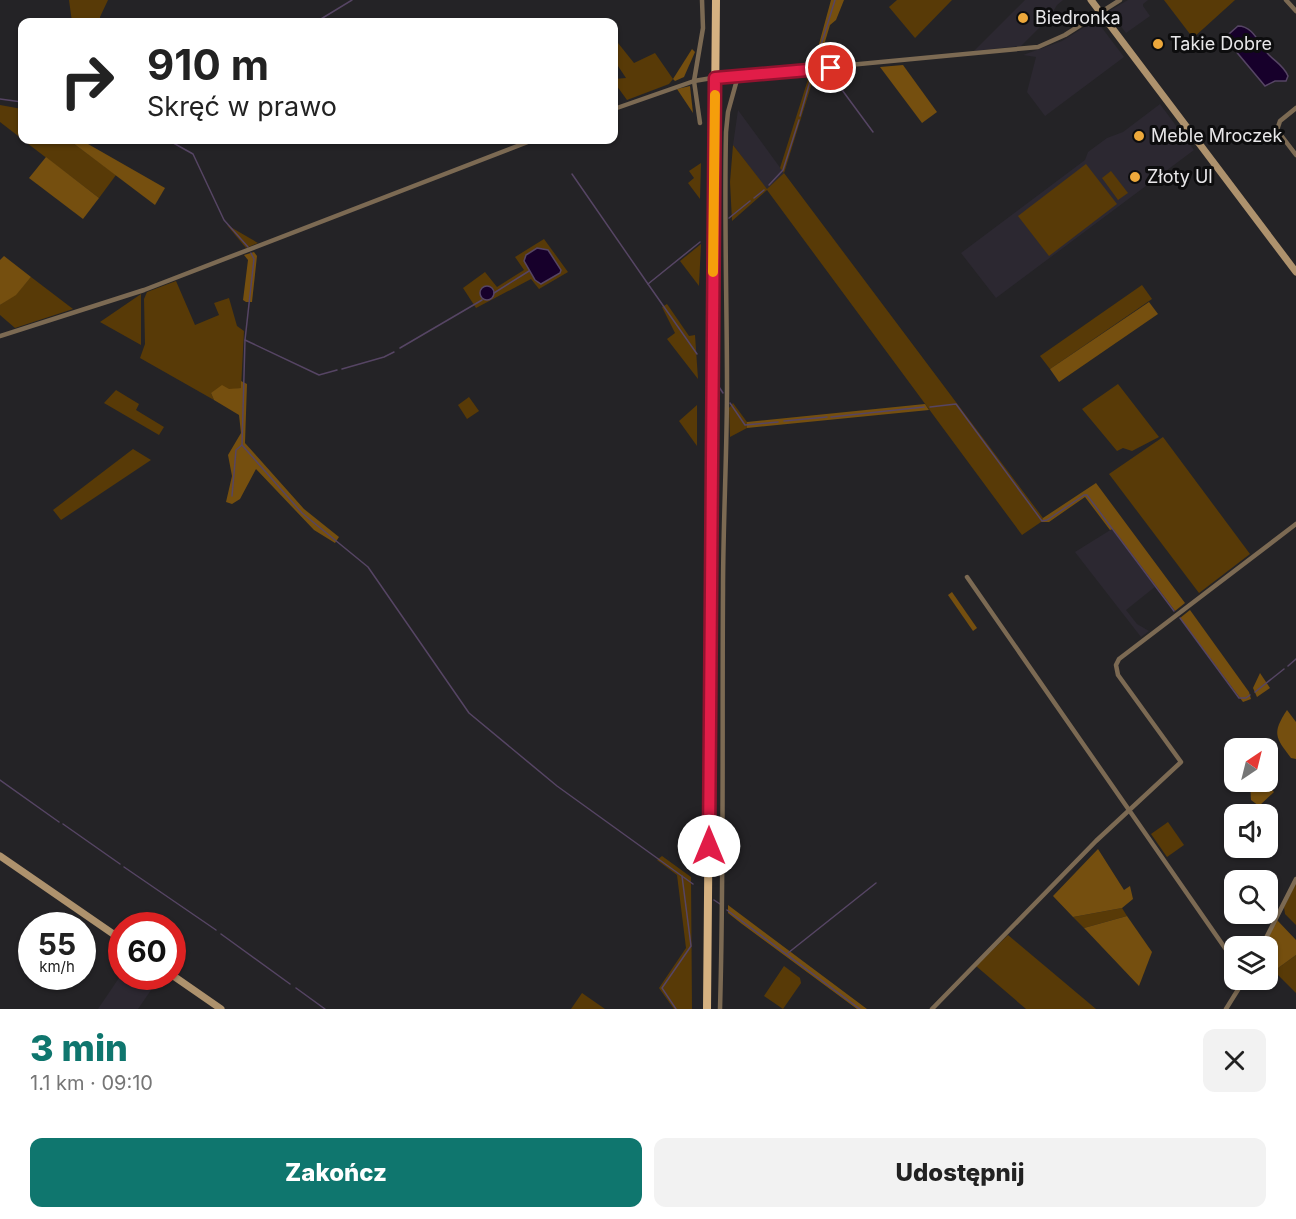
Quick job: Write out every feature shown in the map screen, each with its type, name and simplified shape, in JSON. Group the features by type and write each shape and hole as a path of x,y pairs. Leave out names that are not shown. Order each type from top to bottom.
{"main road":[{"path":"707,1009 716,0"}],"street":[{"path":"700,123 694,81 703,28 702,0"},
{"path":"1091,0 1296,272"},
{"path":"618,108 694,81 1030,48 1051,42 1120,0"},
{"path":"1286,0 1296,11"},
{"path":"720,1009 723,891 721,800 723,536 727,387 726,132 728,112 738,76"},
{"path":"1296,108 1280,121 1277,133 1296,155"},
{"path":"0,336 144,290 523,144"},
{"path":"932,1009 1129,809 1181,762 1118,675 1118,662 1124,655 1296,524"},
{"path":"967,577 1224,947"},
{"path":"0,856 108,930"},
{"path":"1267,936 1296,879"},
{"path":"186,985 221,1009"},
{"path":"1226,1009 1238,990"}],"shaded area":[{"path":"69,0 108,0 100,18 71,18"},
{"path":"831,0 844,0 836,20 830,25 818,65 813,66"},
{"path":"897,0 952,0 915,38 889,7"},
{"path":"1025,0 1063,0 1050,17 1021,46 974,51"},
{"path":"1128,0 1148,0 1143,6 1150,16 1126,33 1109,11"},
{"path":"1164,0 1235,0 1193,38"},
{"path":"1096,20 1124,57 1045,116 1027,92 1036,57 1023,55 1062,41"},
{"path":"1238,26 1248,29 1269,55 1280,64 1288,76 1286,81 1275,81 1265,86 1227,39"},
{"path":"618,43 634,63 655,53 673,79 669,84 627,100 618,88 618,79 626,78 618,66"},
{"path":"692,49 695,52 684,77 675,81 673,79"},
{"path":"903,65 937,112 922,123 880,67"},
{"path":"810,73 815,73 784,173 780,168"},
{"path":"690,86 693,113 677,89"},
{"path":"1160,104 1194,150 996,298 961,253 1085,160 1088,152 1107,138 1123,132"},
{"path":"0,105 18,108 18,136 0,122"},
{"path":"738,110 784,173 767,190 733,145"},
{"path":"28,144 74,144 116,175 99,198"},
{"path":"74,144 88,144 165,188 155,205"},
{"path":"733,145 767,189 784,173 1043,518 1041,522 1022,535 767,190 732,221 730,182"},
{"path":"46,157 99,198 83,219 29,178"},
{"path":"701,163 700,199 688,183 694,178 689,171"},
{"path":"1086,164 1117,204 1049,256 1018,216"},
{"path":"1111,171 1128,193 1118,200 1102,178"},
{"path":"227,225 258,243 246,248"},
{"path":"544,239 568,272 539,289 531,279 476,308 463,288 485,272 497,287 524,270 515,257","holes":["537,248 541,249 560,273 542,284 535,280 524,261"]},
{"path":"701,244 699,286 680,261"},
{"path":"537,248 548,250 561,270 560,273 541,284 535,280 524,261 526,255"},
{"path":"254,252 257,256 252,302 246,302 243,300 248,260 244,255"},
{"path":"4,256 31,277 16,295 0,305 0,260"},
{"path":"31,277 73,309 15,328 0,315 0,305 16,294"},
{"path":"176,281 195,325 219,315 214,303 229,298 237,326 244,331 241,388 211,393 214,400 140,358 145,344 144,299 147,292"},
{"path":"1142,285 1152,299 1050,369 1040,356"},
{"path":"484,286 490,286 494,293 490,300 484,300 480,296 480,290"},
{"path":"141,294 141,345 100,322"},
{"path":"1149,302 1158,314 1059,382 1050,369"},
{"path":"667,304 689,336 695,335 698,379 667,339 675,333 662,307"},
{"path":"241,381 247,384 245,443 304,509 339,537 335,543 314,530 256,469 240,499 232,504 226,502 232,476 228,455 241,433 239,415 214,400 211,393 222,385 229,389 241,388"},
{"path":"1118,384 1159,437 1132,451 1123,448 1117,451 1082,409"},
{"path":"116,390 139,404 136,410 164,427 159,435 104,403"},
{"path":"469,397 479,411 467,419 458,405"},
{"path":"733,403 747,422 747,428 730,437 729,408"},
{"path":"925,404 929,410 747,428 747,422"},
{"path":"697,405 697,446 679,421"},
{"path":"1163,437 1250,554 1199,593 1109,474"},
{"path":"133,449 151,460 61,520 53,510"},
{"path":"1096,483 1185,603 1175,611 1113,529 1110,530 1085,497 1049,522 1041,522 1043,518"},
{"path":"1112,529 1156,586 1126,610 1137,624 1149,631 1141,637 1075,552"},
{"path":"952,592 977,628 973,631 948,595"},
{"path":"1190,610 1249,692 1251,699 1243,702 1180,618"},
{"path":"1260,673 1270,688 1257,697 1253,688"},
{"path":"1287,710 1296,722 1296,759 1291,758 1277,735 1279,724"},
{"path":"1251,792 1274,792 1261,804 1251,800"},
{"path":"1168,822 1184,845 1167,857 1151,834"},
{"path":"1098,849 1124,890 1130,886 1133,899 1122,908 1073,917 1053,896"},
{"path":"662,856 691,877 692,1009 674,1009 659,988 686,948 677,875 657,860"},
{"path":"1296,883 1296,925 1285,914 1284,907"},
{"path":"728,905 867,1009 857,1009 742,924 728,913"},
{"path":"1122,908 1127,916 1084,928 1073,917"},
{"path":"1127,916 1152,952 1139,986 1084,928"},
{"path":"1278,921 1296,940 1296,955 1278,968 1278,936 1269,936"},
{"path":"1008,935 1096,1009 1026,1009 976,966"},
{"path":"1296,955 1296,993 1278,975 1278,968"},
{"path":"784,966 800,978 801,983 783,1009 764,996"},
{"path":"111,990 151,990 138,1009 98,1009"},
{"path":"582,993 605,1009 571,1009"}],"waterway":[{"path":"323,18 352,0"},
{"path":"815,64 835,0"},
{"path":"800,116 812,74"},
{"path":"834,79 873,132"},
{"path":"0,99 18,101"},
{"path":"769,185 783,170 799,120"},
{"path":"175,144 193,154 224,220 248,247"},
{"path":"572,174 648,284"},
{"path":"754,198 764,190"},
{"path":"729,218 750,201"},
{"path":"697,354 648,284 700,242"},
{"path":"251,253 254,259 245,340 242,445 302,513 368,567 469,713 557,786 693,884"},
{"path":"494,293 529,271"},
{"path":"400,348 482,300"},
{"path":"245,340 319,375 337,370"},
{"path":"342,369 394,352"},
{"path":"719,387 723,393"},
{"path":"730,403 745,425 778,422"},
{"path":"930,407 956,404 1042,521 1087,495 1174,611"},
{"path":"831,417 924,407"},
{"path":"784,421 827,417"},
{"path":"232,496 236,450 242,445"},
{"path":"1180,618 1239,698 1246,698 1250,695"},
{"path":"1288,666 1296,659"},
{"path":"1255,692 1284,669"},
{"path":"0,780 59,822"},
{"path":"63,824 120,864"},
{"path":"124,867 216,930"},
{"path":"676,1009 662,988 691,946 682,876"},
{"path":"788,953 876,883"},
{"path":"714,900 720,904"},
{"path":"727,910 860,1009"},
{"path":"221,934 290,984"},
{"path":"296,988 325,1009"}],"slow traffic":[{"path":"713,272 715,95"}],"place":[{"name":"Biedronka","path":"1023,18"},
{"name":"Takie Dobre","path":"1158,44"},
{"name":"Meble Mroczek","path":"1139,136"},
{"name":"Złoty Ul","path":"1135,177"}],"route":[{"path":"709,846 715,78 831,68"}]}
